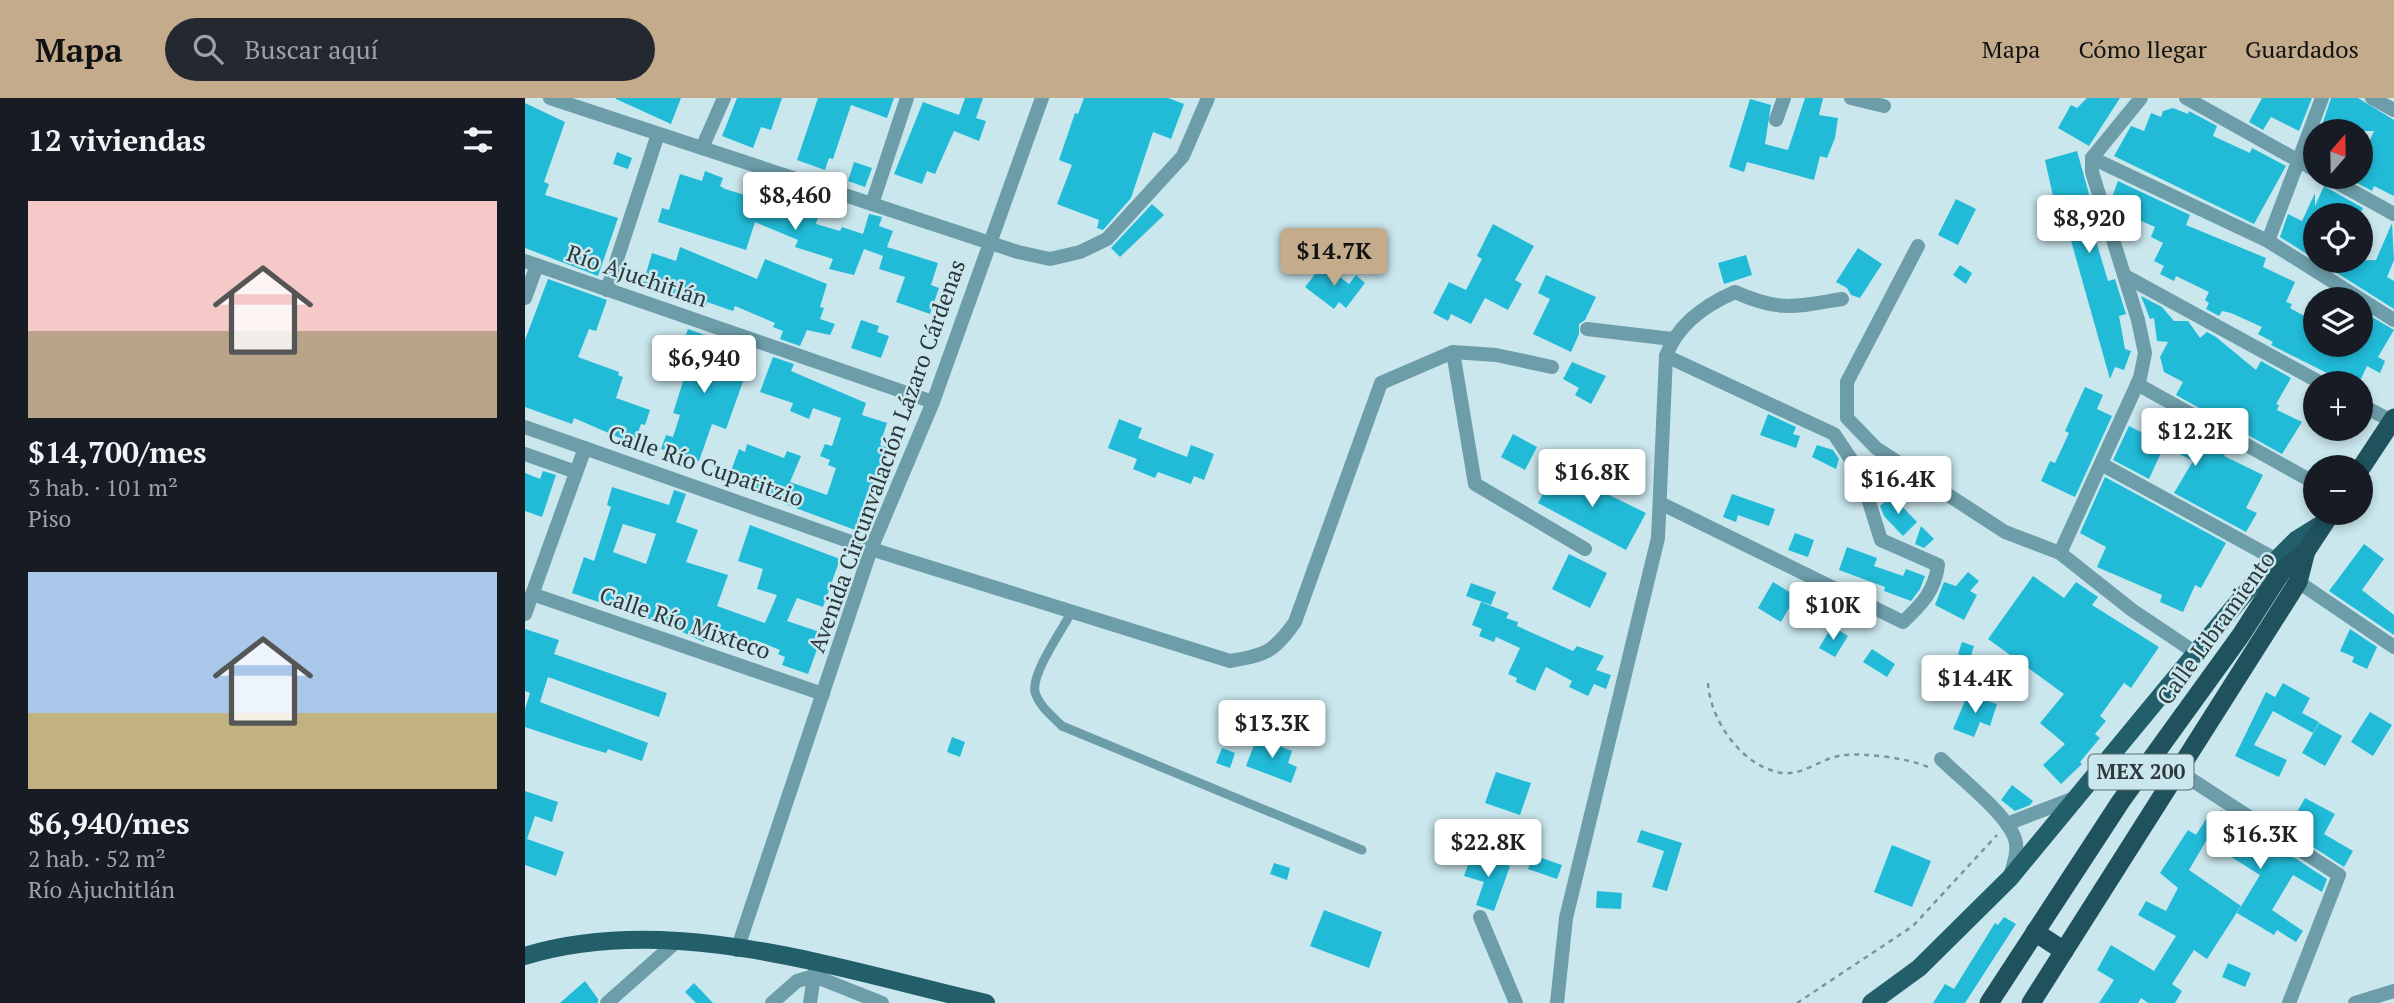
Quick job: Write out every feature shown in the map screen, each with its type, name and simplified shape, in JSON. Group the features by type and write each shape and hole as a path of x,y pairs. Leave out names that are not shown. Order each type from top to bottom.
{"highway":[{"path":"2370,455 2393,420"},
{"name":"Calle Libramiento","path":"1989,1003 2121,801 2285,571 2306,551 2324,525"},
{"name":"Calle Libramiento","path":"2031,1003 2178,771 2285,571"},
{"path":"2035,932 2064,950"}],"main road":[{"path":"1871,1003 1919,968 2010,878 2196,653 2285,571 2295,540 2317,525"},
{"path":"525,956 587,942 629,939 676,942 737,950 815,970 986,1003"}],"street":[{"path":"550,98 990,243 1049,259 1080,252 1107,239 1183,156 1208,98"},
{"path":"702,148 724,98"},
{"path":"872,204 907,98"},
{"name":"Avenida Circunvalación Lázaro Cárdenas","path":"737,950 871,549 933,402 1042,98"},
{"path":"1776,120 1784,98"},
{"path":"1851,98 1884,106"},
{"path":"2060,553 2103,465 2137,384 2145,353 2125,276 2092,172 2092,158 2141,98"},
{"path":"2186,98 2303,163"},
{"path":"2268,241 2322,98"},
{"path":"2372,98 2394,110"},
{"path":"607,290 657,134"},
{"path":"2092,158 2268,241 2394,320"},
{"path":"2349,189 2394,214"},
{"path":"1918,246 1847,382 1847,418 1876,448 2005,532 2060,553 2132,610 2196,653"},
{"path":"526,293 531,263"},
{"name":"Río Ajuchitlán","path":"531,263 933,402"},
{"path":"2125,276 2303,373"},
{"path":"1557,1003 1566,918 1658,538 1666,356 1672,339 1694,316 1735,292 1765,305 1787,308 1842,299"},
{"path":"1587,329 1672,339"},
{"path":"1552,367 1496,355 1453,352 1475,484 1585,549"},
{"name":"Calle Río Cupatitzio","path":"525,427 871,549 1230,662 1253,658 1277,647 1295,622 1381,383 1453,352"},
{"path":"1660,503 1903,622 1925,602 1936,580 1938,565 1881,540 1860,473 1834,434 1666,356"},
{"path":"2137,384 2303,476"},
{"path":"2373,411 2393,420"},
{"path":"525,614 585,448"},
{"path":"525,454 576,472"},
{"path":"2103,465 2285,571 2394,647"},
{"name":"Calle Río Mixteco","path":"532,594 823,694"},
{"path":"1937,764 2007,824 2017,850 2010,878"},
{"path":"2178,771 2339,875 2289,1003"},
{"path":"2007,824 2077,796"},
{"path":"1480,917 1516,1003"},
{"path":"607,1003 676,942"},
{"path":"772,1003 797,981 815,970"},
{"path":"810,1003 815,970"},
{"path":"815,970 882,1003"},
{"path":"2355,1003 2391,995"}],"lane":[{"path":"1072,611 1038,672 1035,690 1043,708 1062,726 1362,850"}],"path":[{"path":"1708,683 1716,716 1736,747 1756,761 1782,773 1803,769 1843,755 1937,764"},
{"path":"1797,1003 1913,926 2007,824"}],"building":[{"path":"616,98 681,98 671,124 616,99"},
{"path":"737,98 782,98 771,130 761,127 753,148 722,136"},
{"path":"818,98 894,98 887,118 851,105 833,159 829,158 825,170 797,160"},
{"path":"965,98 983,98 976,118 986,121 979,141 954,131 935,174 927,171 922,184 894,174 923,102 959,115"},
{"path":"1084,98 1168,98 1184,104 1171,139 1153,132 1131,198 1103,230 1097,228 1099,220 1057,204 1072,165 1059,160 1075,113 1078,114"},
{"path":"1805,98 1823,98 1819,115 1838,118 1835,138 1827,158 1820,156 1814,180 1747,162 1744,172 1729,167 1750,99 1771,105 1765,144 1788,150"},
{"path":"2087,98 2120,98 2089,146 2058,128 2071,105 2077,108"},
{"path":"2262,98 2312,98 2299,131 2271,117 2263,130 2249,122"},
{"path":"2331,98 2358,98 2394,120 2394,196 2374,186 2373,188 2373,119 2324,119"},
{"path":"525,103 565,122 544,182 549,184 545,195 618,218 598,276 525,248"},
{"path":"2173,108 2188,114 2189,111 2217,126 2213,136 2250,153 2252,148 2286,166 2254,224 2114,156 2131,126 2144,131 2151,113 2161,117 2163,111"},
{"path":"2077,151 2096,219 2090,221 2108,281 2115,279 2126,314 2119,316 2125,349 2131,351 2124,370 2115,367 2110,379 2070,237 2065,238 2056,210 2045,160"},
{"path":"617,152 632,158 628,169 613,164"},
{"path":"854,162 872,168 865,187 848,181"},
{"path":"705,171 723,178 720,186 725,189 758,199 764,178 778,183 773,200 783,203 781,208 805,216 809,203 821,207 816,224 840,231 842,227 863,234 869,214 882,217 879,226 893,231 887,247 938,263 931,285 939,288 930,314 896,302 905,277 879,269 883,256 864,249 854,275 829,269 833,259 795,247 798,240 755,222 746,250 658,222 662,208 669,210 680,174 702,181"},
{"path":"2118,181 2190,215 2186,225 2266,258 2263,267 2295,282 2286,302 2292,304 2290,308 2303,315 2303,357 2373,357 2373,318 2394,330 2378,357 2385,361 2380,373 2367,366 2365,371 2323,371 2271,345 2273,342 2258,334 2262,327 2231,313 2222,311 2219,316 2206,309 2209,303 2205,300 2209,292 2176,276 2174,281 2160,274 2164,266 2154,261 2163,243 2151,237 2155,227 2114,209 2111,200"},
{"path":"2323,189 2329,189 2354,203 2316,203"},
{"path":"1956,199 1976,209 1958,245 1938,235"},
{"path":"1152,204 1164,215 1120,257 1111,248"},
{"path":"2288,214 2302,221 2303,219 2303,251 2280,237"},
{"path":"2392,223 2394,260 2387,277 2394,281 2394,309 2373,296 2373,287 2359,287 2337,273 2373,273 2373,260 2376,260"},
{"path":"1493,224 1534,246 1515,280 1522,284 1508,310 1485,298 1471,324 1451,314 1448,321 1433,313 1449,282 1466,290 1482,259 1477,256"},
{"path":"680,247 757,279 765,259 827,284 820,307 824,308 820,319 835,324 830,335 807,330 800,346 780,339 783,331 773,327 775,323 735,306 733,311 707,302 705,308 643,284 652,253 676,261"},
{"path":"1858,248 1882,264 1860,298 1851,295 1847,288 1836,282"},
{"path":"1746,255 1752,275 1724,284 1718,263"},
{"path":"1323,264 1349,284 1356,275 1365,283 1346,308 1339,302 1334,309 1305,287"},
{"path":"1960,265 1972,273 1966,284 1953,275"},
{"path":"1546,275 1596,297 1585,320 1579,324 1579,334 1571,352 1533,334 1550,299 1538,293"},
{"path":"548,279 607,300 596,331 589,329 578,357 619,372 618,375 623,377 616,398 650,410 645,425 641,424 634,444 574,418 572,424 525,407 525,340"},
{"path":"2141,296 2162,307 2174,321 2188,321 2200,338 2207,332 2216,337 2256,370 2261,361 2291,378 2276,404 2279,405 2277,410 2302,422 2282,454 2176,395 2183,382 2164,372 2160,357 2168,342 2157,341 2154,318 2150,319"},
{"path":"861,320 879,326 877,332 889,336 881,358 851,348"},
{"path":"688,329 724,342 719,355 742,363 739,374 745,376 726,429 712,424 699,461 661,449 666,435 673,437 680,415 673,413 692,353 681,349"},
{"path":"773,357 794,364 791,371 866,403 862,415 887,423 880,445 890,449 858,531 752,492 754,486 737,479 739,474 731,471 739,449 745,452 747,444 784,458 787,451 801,456 790,482 827,495 836,468 828,465 830,460 820,456 825,444 832,446 841,418 813,408 809,419 790,411 793,403 760,392"},
{"path":"1572,362 1606,376 1591,404 1575,395 1579,388 1563,379"},
{"path":"2085,387 2103,395 2097,409 2112,416 2075,497 2041,481 2050,461 2055,463 2069,433 2065,431"},
{"path":"2162,409 2229,446 2224,456 2263,475 2246,508 2257,513 2246,532 2174,493 2193,461 2164,446 2149,479 2113,460 2129,426 2149,436"},
{"path":"1768,414 1796,427 1793,434 1800,436 1796,448 1760,435"},
{"path":"1119,419 1142,428 1138,438 1187,457 1191,445 1214,454 1204,480 1194,476 1191,484 1158,472 1155,478 1133,469 1137,459 1108,448"},
{"path":"1513,434 1537,447 1525,470 1501,457"},
{"path":"1817,445 1833,450 1839,459 1836,469 1812,457"},
{"path":"1556,469 1646,513 1626,550 1538,503"},
{"path":"543,471 556,475 542,517 525,511 525,473 540,479"},
{"path":"2105,477 2226,543 2201,588 2195,585 2183,612 2160,602 2162,595 2097,567 2106,547 2080,533"},
{"path":"612,487 669,505 674,490 686,494 676,522 698,530 686,562 728,575 717,606 765,623 777,595 757,589 763,569 738,561 750,525 840,559 823,607 797,598 787,621 823,633 808,674 782,665 785,657 778,654 780,650 755,640 752,648 708,632 704,642 667,625 572,593 584,557 594,561 611,507 607,505","holes":["623,524 656,534 646,564 613,552"]},
{"path":"1732,494 1775,509 1769,526 1738,515 1736,522 1723,517"},
{"path":"1892,496 1917,522 1903,536 1884,516 1880,506"},
{"path":"1921,526 1934,539 1924,548 1915,544"},
{"path":"1795,533 1814,540 1808,557 1788,550"},
{"path":"2364,544 2384,559 2362,590 2394,615 2394,635 2329,591"},
{"path":"1847,547 1877,558 1874,566 1903,576 1906,569 1925,576 1920,589 1911,601 1884,591 1885,587 1839,570"},
{"path":"1569,554 1607,573 1590,608 1552,589"},
{"path":"1968,572 1979,581 1970,591 1977,595 1964,620 1935,605 1944,582 1956,586"},
{"path":"2033,576 2064,598 2076,582 2098,597 2092,605 2159,647 2131,688 2124,683 2100,716 2106,721 2095,734 2100,738 2080,762 2082,764 2061,784 2043,765 2065,744 2040,723 2064,694 1988,639"},
{"path":"1773,582 1796,596 1781,622 1758,608"},
{"path":"1471,583 1496,592 1491,605 1466,596"},
{"path":"1481,602 1509,613 1506,618 1518,622 1517,626 1573,651 1577,646 1604,656 1596,670 1611,675 1606,689 1594,684 1588,696 1569,687 1572,681 1546,667 1535,691 1516,682 1517,678 1508,674 1520,648 1496,637 1494,642 1479,636 1482,629 1472,625"},
{"path":"1832,626 1848,636 1835,657 1819,648"},
{"path":"525,629 559,640 554,654 667,693 659,717 548,677 540,702 648,743 642,761 608,749 606,753 525,727 525,709 530,693 525,691"},
{"path":"2350,629 2377,647 2367,669 2352,662 2354,657 2340,651"},
{"path":"1962,642 1974,646 1970,659 1958,654"},
{"path":"1872,649 1895,664 1887,677 1863,662"},
{"path":"2283,683 2310,698 2302,713 2319,722 2313,733 2273,711 2254,745 2287,760 2279,777 2235,756 2266,692 2275,697"},
{"path":"1968,694 1997,704 1990,726 1980,722 1974,737 1953,729"},
{"path":"2370,712 2392,725 2373,756 2351,742"},
{"path":"2319,723 2342,736 2325,766 2302,753"},
{"path":"952,737 965,742 960,757 947,752"},
{"path":"1257,737 1292,751 1288,763 1297,767 1291,783 1246,766"},
{"path":"1222,748 1235,753 1230,768 1216,763"},
{"path":"1496,772 1531,783 1520,815 1485,803"},
{"path":"2012,785 2033,801 2030,805 2015,811 2001,800"},
{"path":"525,791 558,802 552,822 535,816 527,839 564,852 556,876 525,865"},
{"path":"2305,798 2335,814 2324,834 2353,851 2344,867 2287,830"},
{"path":"2221,810 2327,879 2322,892 2293,875 2272,910 2303,931 2296,942 2277,930 2274,935 2237,913 2260,875 2196,835 2208,816 2214,820"},
{"path":"1641,830 1682,843 1667,891 1652,887 1664,851 1637,842"},
{"path":"2188,830 2206,841 2189,870 2241,906 2207,959 2194,950 2172,984 2182,991 2175,1003 2148,1003 2141,998 2138,1003 2099,1003 2114,980 2097,970 2111,945 2154,971 2176,936 2138,915 2146,901 2166,911 2178,888 2160,873"},
{"path":"1892,845 1931,861 1912,907 1874,892"},
{"path":"1472,853 1510,866 1494,911 1476,905 1484,882 1464,876"},
{"path":"1533,855 1562,865 1557,879 1528,869"},
{"path":"1274,863 1290,868 1287,880 1270,874"},
{"path":"1597,891 1622,893 1621,909 1596,908"},
{"path":"1324,910 1382,932 1369,968 1310,946"},
{"path":"2004,917 2016,924 1965,1003 1933,1003 1945,984 1954,989 1995,923 1998,925"},
{"path":"2228,963 2251,973 2245,987 2222,977"},
{"path":"585,981 598,1003 560,1003"},
{"path":"694,983 713,1003 696,1003 685,992"}]}
